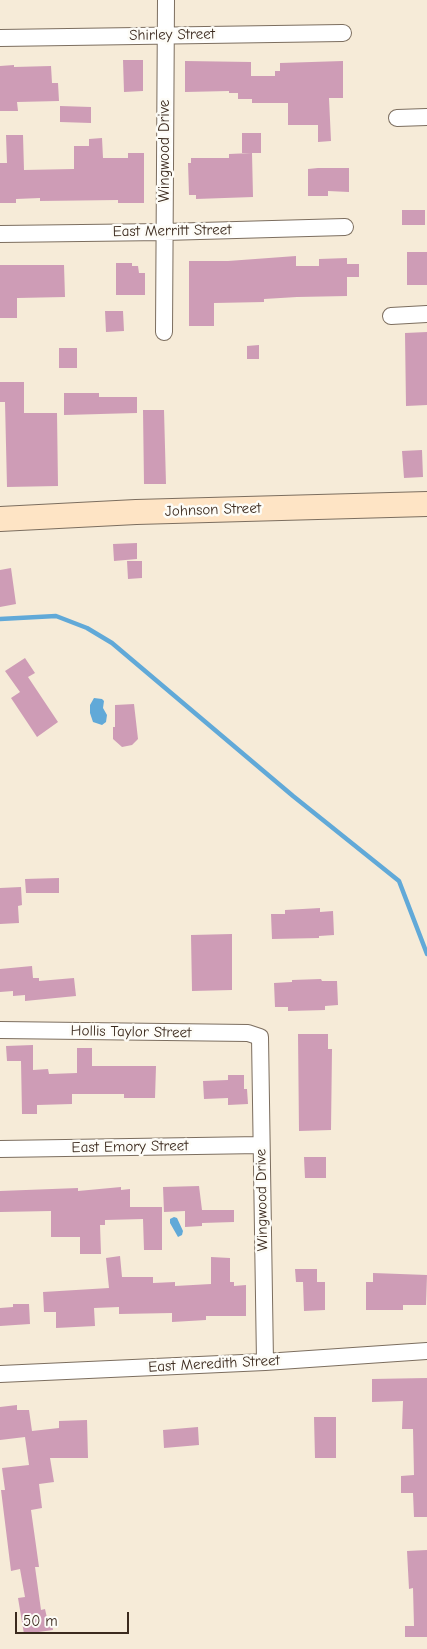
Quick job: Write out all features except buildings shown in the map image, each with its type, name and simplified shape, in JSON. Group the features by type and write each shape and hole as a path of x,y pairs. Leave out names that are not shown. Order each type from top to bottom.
{"street":[{"name":"Wingwood Drive","path":"164,332 166,0"},
{"name":"Shirley Street","path":"0,38 343,33"},
{"path":"397,118 427,117"},
{"name":"East Merritt Street","path":"0,234 164,232 345,226"},
{"path":"391,316 427,314"},
{"name":"Johnson Street","path":"0,519 128,512 427,504"},
{"name":"Hollis Taylor Street","path":"0,1030 248,1033 260,1037"},
{"name":"Wingwood Drive","path":"260,1037 265,1362"},
{"name":"East Emory Street","path":"0,1149 261,1145"},
{"name":"East Meredith Street","path":"0,1374 265,1362 427,1351"}],"water":[{"path":"94,698 104,701 103,708 107,715 106,722 102,725 93,722 90,713 90,705"},
{"path":"177,1218 183,1231 182,1235 178,1237 170,1223 170,1219"}],"waterway":[{"path":"0,619 56,616 87,628 112,643 293,796 399,881 427,954"}]}
